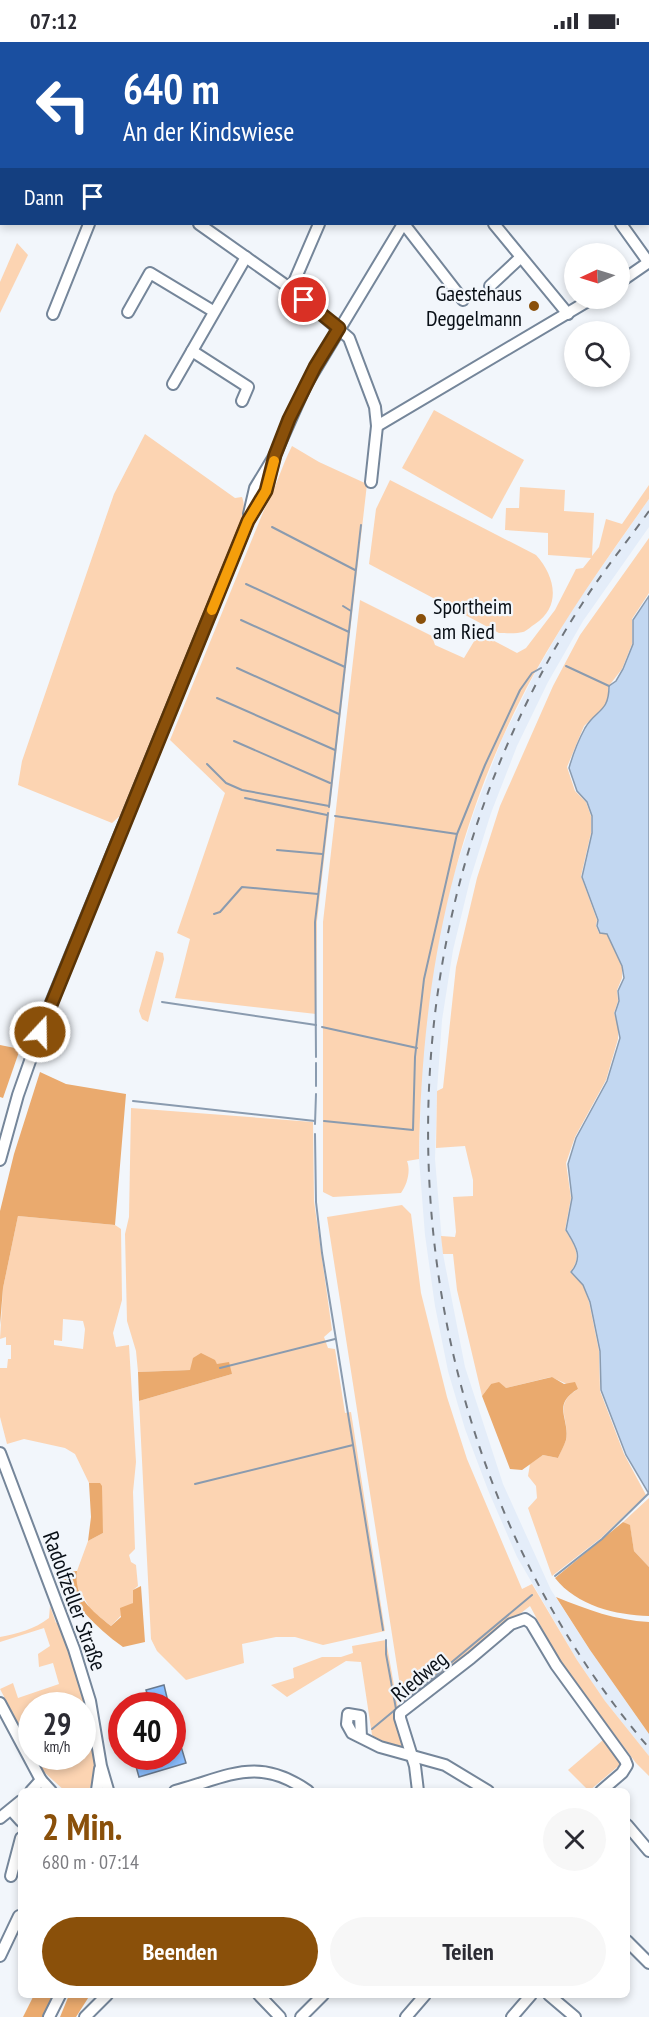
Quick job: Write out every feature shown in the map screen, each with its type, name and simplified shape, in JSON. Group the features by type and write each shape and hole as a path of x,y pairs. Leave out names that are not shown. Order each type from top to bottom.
{"street":[{"path":"53,314 85,225"},
{"path":"291,289 319,225"},
{"path":"0,1160 18,1095 48,1010 248,521 266,491 275,455 306,385 403,225"},
{"path":"405,225 463,300"},
{"path":"495,225 568,314"},
{"path":"622,225 649,262 630,275"},
{"path":"206,226 291,289 339,328 353,344 375,407 377,426 371,482"},
{"path":"173,384 246,257"},
{"path":"490,286 520,258"},
{"path":"128,312 150,273 213,311"},
{"path":"377,426 576,309"},
{"path":"192,351 248,387 242,401"},
{"name":"Radolfzeller Straße","path":"0,1453 74,1649 90,1701 103,1788"},
{"name":"Riedweg","path":"418,1788 399,1718 400,1713 511,1624 525,1619 531,1623 556,1665 625,1760 627,1765 622,1773 604,1788"},
{"path":"0,1703 41,1780 48,1788"},
{"path":"361,1737 380,1747 444,1765 483,1788"},
{"path":"186,1788 246,1771 267,1771 291,1779 304,1788"},
{"path":"279,1775 294,1788"},
{"path":"34,1788 41,1780"},
{"path":"0,1818 18,1804"},
{"path":"12,1811 18,1818"},
{"path":"630,1829 649,1851"},
{"path":"11,1876 18,1850"},
{"path":"0,1956 18,1918"},
{"path":"630,1944 649,1963"},
{"path":"49,2017 58,1998"},
{"path":"85,2017 104,1998"},
{"path":"262,1998 280,2017"},
{"path":"301,2017 320,1998"},
{"path":"406,2017 422,1998"},
{"path":"512,2017 528,1998"},
{"path":"544,1998 566,2017"},
{"path":"552,1998 574,2017"}],"shaded area":[{"path":"17,243 28,255 0,313 0,282"},
{"path":"434,410 524,460 492,519 402,468"},
{"path":"145,434 235,498 242,497 244,511 237,534 123,813 112,823 18,785 22,761 114,494"},
{"path":"292,446 319,462 367,484 317,921 316,1014 175,998 190,939 177,933 225,793 170,740"},
{"path":"390,480 536,555 548,572 553,591 549,609 544,617 526,631 499,633 369,564 376,509"},
{"path":"649,485 649,499 575,607 534,674 505,732 481,790 461,850 434,970 421,1095 419,1159 407,1161 408,1178 401,1193 333,1197 323,1192 323,922 360,600 432,636 435,645 464,658 479,633 517,653 526,648 555,610 576,569 583,568 591,558 548,555 548,533 505,530 506,508 519,508 520,487 565,490 564,511 594,513 592,556 599,547 606,519 622,524"},
{"path":"649,499 649,527 583,621 548,682 517,746 491,813 470,880 453,950 442,1020 435,1159 443,1254 465,1367 503,1484 551,1590 649,1734 649,1756 605,1701 577,1660 517,1557 488,1490 465,1429 448,1371 435,1306 425,1235 419,1159 422,1054 436,947 453,877 475,809 502,739 534,675 571,611"},
{"path":"649,538 649,593 632,619 632,644 622,669 608,687 608,699 605,706 584,726 567,767 575,791 586,802 591,816 591,833 581,876 597,920 596,926 599,933 607,934 622,967 622,978 617,990 618,1001 614,1013 618,1025 618,1039 606,1080 575,1137 566,1163 571,1198 565,1230 574,1245 577,1256 570,1272 583,1285 589,1302 599,1351 600,1391 624,1454 646,1495 601,1538 552,1576 528,1508 537,1498 536,1486 528,1476 530,1464 543,1455 558,1458 567,1432 564,1406 570,1395 578,1389 551,1377 506,1388 491,1384 482,1396 457,1290 453,1254 443,1254 441,1236 455,1237 453,1197 473,1196 473,1180 465,1146 436,1148 437,1091 443,1088 456,967 477,878 500,806 553,686 580,635"},
{"path":"156,951 163,953 164,959 148,1022 142,1019 139,1011"},
{"path":"0,1045 20,1049 3,1098 0,1097"},
{"path":"40,1072 66,1084 126,1094 115,1225 18,1216 3,1288 0,1325 0,1211 14,1154"},
{"path":"131,1108 313,1122 314,1201 332,1330 324,1337 328,1348 335,1349 345,1413 351,1412 385,1631 323,1645 295,1637 276,1637 242,1644 244,1663 186,1680 157,1651 151,1639 139,1401 232,1374 208,1358 190,1370 138,1372 136,1351 127,1321 125,1234 129,1217"},
{"path":"402,1205 411,1214 421,1293 447,1397 467,1459 522,1589 532,1584 577,1660 605,1701 649,1756 649,1776 636,1763 560,1662 530,1606 403,1705 327,1217"},
{"path":"18,1216 115,1225 121,1229 122,1300 113,1333 116,1347 129,1345 136,1462 133,1492 135,1549 129,1555 131,1562 136,1565 138,1586 133,1590 133,1603 111,1626 91,1610 75,1583 88,1541 103,1533 99,1483 89,1483 75,1454 65,1448 24,1439 7,1444 0,1417 0,1368 7,1368 8,1359 11,1359 11,1345 6,1345 6,1337 0,1339 3,1288","holes":["63,1319 83,1321 85,1329 83,1349 54,1345 54,1340 62,1341"]},
{"path":"201,1353 215,1360 217,1364 229,1362 232,1374 139,1401 138,1372 190,1370 193,1358"},
{"path":"552,1377 564,1384 575,1382 578,1389 570,1395 563,1406 567,1432 558,1458 543,1455 522,1470 510,1469 482,1396 491,1384 499,1382 506,1388"},
{"path":"89,1483 100,1483 102,1486 103,1533 88,1541 91,1517"},
{"path":"649,1498 649,1567 634,1551 630,1526 623,1522"},
{"path":"623,1522 630,1525 634,1551 649,1567 649,1616 623,1614 598,1607 574,1596 555,1578"},
{"path":"77,1571 78,1588 85,1602 111,1626 121,1617 120,1608 133,1603 133,1590 141,1586 145,1642 123,1647 77,1604 54,1573"},
{"path":"556,1597 602,1614 649,1622 649,1734 590,1650"},
{"path":"50,1606 56,1623 58,1622 82,1692 36,1692 59,1684 53,1663 39,1667 38,1654 50,1646 44,1628 0,1642 0,1637 38,1625 49,1618"},
{"path":"386,1640 405,1748 379,1741 372,1735 361,1662 346,1661 287,1697 271,1685 294,1678 293,1668 322,1657 341,1657 353,1653 352,1646"},
{"path":"13,1683 18,1698 18,1723 0,1689"},
{"path":"603,1740 622,1763 593,1788 586,1788 568,1770"},
{"path":"43,1770 94,1770 94,1779 89,1788 62,1788"},
{"path":"32,1998 52,1998 43,2017 23,2017"},
{"path":"68,1998 88,1998 76,2017 60,2017"}],"water":[{"path":"649,596 649,1494 626,1455 601,1390 600,1351 590,1302 583,1285 571,1272 578,1256 566,1230 572,1198 568,1164 576,1138 607,1081 620,1038 615,1013 619,1001 618,991 624,978 622,966 607,934 600,933 597,926 598,920 582,877 592,833 592,816 587,802 577,791 569,768 585,728 604,706 609,686 616,681 623,669 633,644 633,620"}],"building":[{"path":"164,1685 166,1692 147,1692 146,1690"},
{"path":"137,1770 162,1770 139,1777"}],"waterway":[{"path":"329,807 361,525"},
{"path":"272,527 355,570"},
{"path":"246,584 349,632"},
{"path":"343,606 351,611"},
{"path":"241,620 345,667"},
{"path":"566,666 609,686"},
{"path":"237,668 339,714"},
{"path":"324,1121 413,1130 415,1057 424,979 457,834 485,765 520,690 532,673 541,668"},
{"path":"217,698 335,750"},
{"path":"234,741 330,783"},
{"path":"207,764 226,783 242,790 329,806"},
{"path":"245,798 327,815"},
{"path":"316,1057 315,922 328,813"},
{"path":"335,816 457,834"},
{"path":"277,850 322,854"},
{"path":"214,914 220,912 242,887 318,894"},
{"path":"162,1002 316,1025"},
{"path":"322,1027 417,1048"},
{"path":"316,1063 316,1086"},
{"path":"315,1124 316,1094"},
{"path":"133,1101 315,1121"},
{"path":"315,1134 316,1202 322,1253 383,1630"},
{"path":"220,1368 335,1339"},
{"path":"195,1484 353,1445"},
{"path":"555,1576 602,1539 648,1494"},
{"path":"404,1702 532,1595"},
{"path":"372,1729 396,1709 386,1654 386,1640"}],"railway":[{"path":"649,511 590,592 544,668 512,734 466,861 438,992 428,1127 436,1261 463,1393 507,1519 569,1639 649,1748"}],"slow traffic":[{"path":"212,610 248,521 266,491 274,461"}],"place":[{"name":"Gaestehaus Deggelmann","path":"534,306"},
{"name":"Sportheim am Ried","path":"421,619"}],"route":[{"path":"40,1032 248,521 266,491 275,455 289,419 315,367 339,328 304,300"}]}
